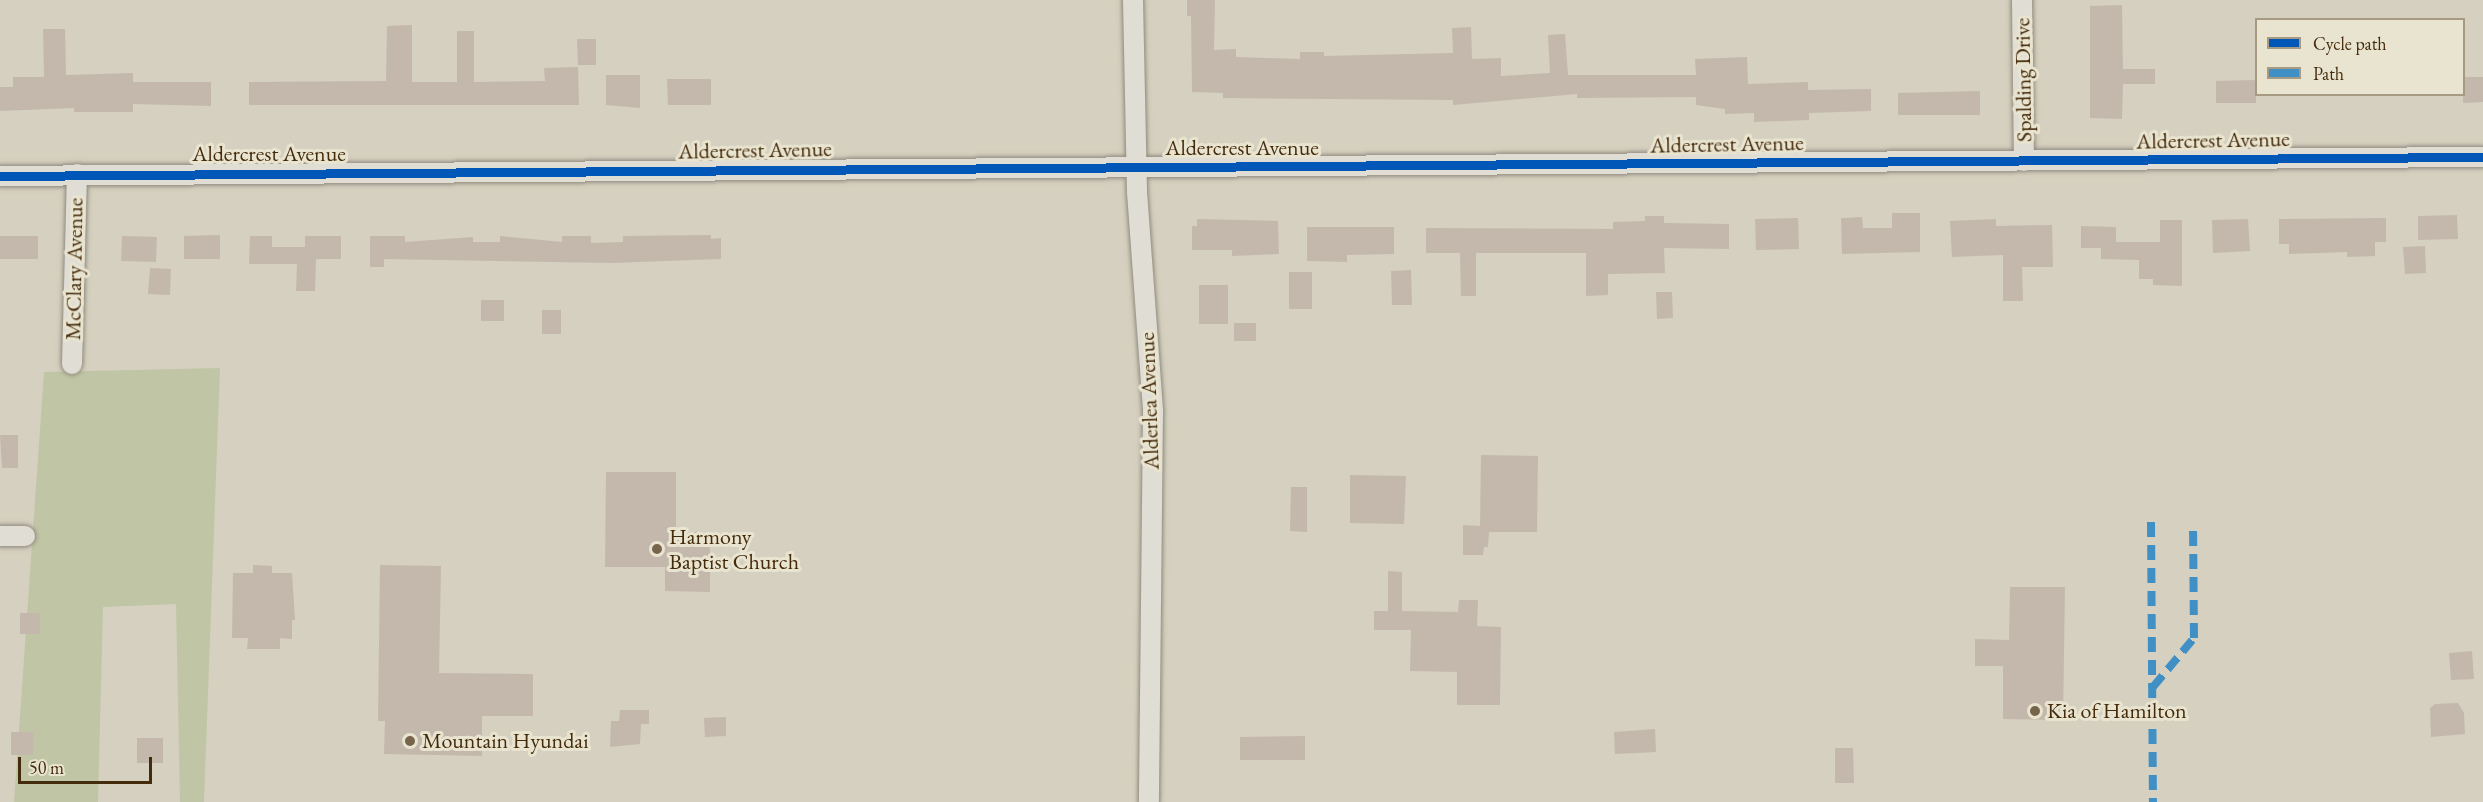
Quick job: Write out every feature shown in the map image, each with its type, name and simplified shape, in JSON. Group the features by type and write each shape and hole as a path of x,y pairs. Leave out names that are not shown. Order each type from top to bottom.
{"street":[{"name":"Alderlea Avenue","path":"1133,0 1137,167 1153,411 1149,802"},
{"name":"Spalding Drive","path":"2022,0 2024,161"},
{"name":"Aldercrest Avenue","path":"0,176 2483,158"},
{"name":"McClary Avenue","path":"72,364 77,174"},
{"path":"0,536 25,536"}],"green space":[{"path":"220,368 204,802 180,802 176,604 103,607 98,802 14,802 44,372"}],"building":[{"path":"1187,0 1215,0 1214,50 1236,49 1236,57 1300,59 1300,52 1324,52 1324,56 1453,53 1452,28 1471,27 1472,59 1501,58 1501,76 1550,73 1548,35 1565,34 1568,75 1696,75 1695,59 1747,57 1748,84 1808,82 1808,90 1871,89 1871,111 1809,113 1809,120 1754,122 1754,113 1725,114 1725,109 1696,105 1696,97 1577,98 1577,94 1453,105 1453,100 1223,98 1223,93 1192,92 1191,16 1187,16"},
{"path":"2122,5 2123,69 2155,69 2155,84 2123,84 2122,119 2090,118 2090,6"},
{"path":"412,25 412,82 457,82 457,31 474,31 474,82 545,81 544,68 578,67 579,105 249,105 249,82 386,81 387,26"},
{"path":"43,29 65,29 66,75 133,73 133,82 211,82 211,106 133,104 133,112 74,112 74,108 0,111 0,87 13,87 13,77 44,77"},
{"path":"577,39 596,39 596,65 578,65"},
{"path":"606,75 640,75 640,108 606,105"},
{"path":"2465,77 2483,77 2483,102 2463,103"},
{"path":"667,79 711,79 711,105 668,105"},
{"path":"2255,80 2256,103 2216,103 2216,81"},
{"path":"1980,91 1980,115 1898,115 1898,93"},
{"path":"1892,213 1920,213 1920,252 1842,254 1841,218 1862,217 1863,228 1892,228"},
{"path":"2457,215 2458,239 2418,240 2418,216"},
{"path":"1645,216 1664,216 1664,223 1729,224 1729,249 1664,248 1665,273 1608,274 1608,295 1586,296 1586,253 1476,253 1476,296 1461,296 1460,253 1426,253 1426,228 1613,229 1613,222 1645,221"},
{"path":"1798,218 1799,249 1756,250 1755,219"},
{"path":"2386,218 2386,242 2375,242 2375,256 2347,257 2347,252 2289,254 2289,244 2279,244 2279,219"},
{"path":"1197,219 1278,221 1279,254 1232,256 1232,250 1192,250 1192,226 1197,226"},
{"path":"1996,219 1996,226 2052,225 2053,267 2022,267 2023,301 2003,301 2003,255 1952,257 1950,221"},
{"path":"2248,219 2250,251 2213,253 2212,220"},
{"path":"2160,220 2182,220 2182,286 2153,285 2153,279 2139,279 2139,260 2101,259 2101,248 2081,248 2081,226 2116,227 2116,242 2160,242"},
{"path":"1307,227 1394,227 1394,254 1347,255 1347,262 1307,261"},
{"path":"220,235 220,259 184,259 184,236"},
{"path":"711,235 711,239 721,238 721,259 611,263 384,259 384,267 370,267 370,236 405,236 405,242 473,237 473,242 500,242 500,236 562,242 562,236 591,236 591,243 623,242 623,236"},
{"path":"0,236 38,236 38,259 0,259"},
{"path":"122,236 157,237 156,262 121,261"},
{"path":"250,236 272,236 272,247 305,247 305,236 341,236 341,259 316,259 315,291 296,291 297,264 249,264"},
{"path":"2425,246 2426,273 2405,274 2403,247"},
{"path":"150,268 171,269 170,295 148,294"},
{"path":"1411,270 1412,305 1392,305 1391,271"},
{"path":"1289,272 1312,272 1312,309 1289,309"},
{"path":"1199,285 1228,285 1228,324 1199,324"},
{"path":"1656,292 1672,292 1673,318 1657,319"},
{"path":"481,300 504,300 504,321 481,321"},
{"path":"542,310 561,310 561,334 542,334"},
{"path":"1234,323 1256,323 1256,341 1234,341"},
{"path":"0,435 18,435 18,468 2,468"},
{"path":"1481,455 1538,456 1537,532 1489,532 1488,547 1484,547 1483,555 1463,555 1463,525 1480,526"},
{"name":"Harmony Baptist Church","path":"606,472 676,472 676,532 710,532 710,592 665,591 665,567 605,567"},
{"path":"1350,475 1406,476 1404,524 1350,523"},
{"path":"1291,487 1307,487 1307,532 1290,531"},
{"path":"253,565 272,566 272,573 292,573 295,620 292,620 292,639 280,638 280,649 247,649 248,638 232,638 233,573 253,573"},
{"path":"380,565 441,566 439,673 533,674 533,716 482,716 482,756 384,754 385,721 378,721"},
{"path":"1388,571 1402,572 1402,611 1458,612 1459,600 1478,600 1477,626 1501,627 1500,705 1457,705 1457,672 1410,671 1411,630 1374,630 1374,611 1388,611"},
{"path":"2010,587 2065,587 2063,720 2003,719 2003,666 1975,666 1975,639 2009,640"},
{"path":"20,613 40,613 40,634 20,634"},
{"path":"2472,651 2474,679 2451,680 2449,653"},
{"path":"2458,703 2464,713 2465,734 2431,737 2430,708 2435,704"},
{"path":"620,710 649,710 649,724 641,724 640,744 610,747 611,721 619,721"},
{"path":"726,717 726,736 705,737 704,718"},
{"path":"1655,729 1656,752 1615,754 1614,732"},
{"path":"11,732 34,732 33,755 11,755"},
{"path":"1305,736 1305,760 1240,760 1240,737"},
{"path":"137,738 163,738 163,763 137,763"},
{"path":"1835,748 1853,748 1854,783 1835,783"}],"marked path":[{"path":"2151,522 2153,802"},
{"path":"2153,687 2194,638 2193,524"}],"cycle path":[{"path":"0,176 2483,157"}],"place":[{"name":"Harmony Baptist Church","path":"657,549"},
{"name":"Kia of Hamilton","path":"2035,711"},
{"name":"Mountain Hyundai","path":"410,741"}]}
